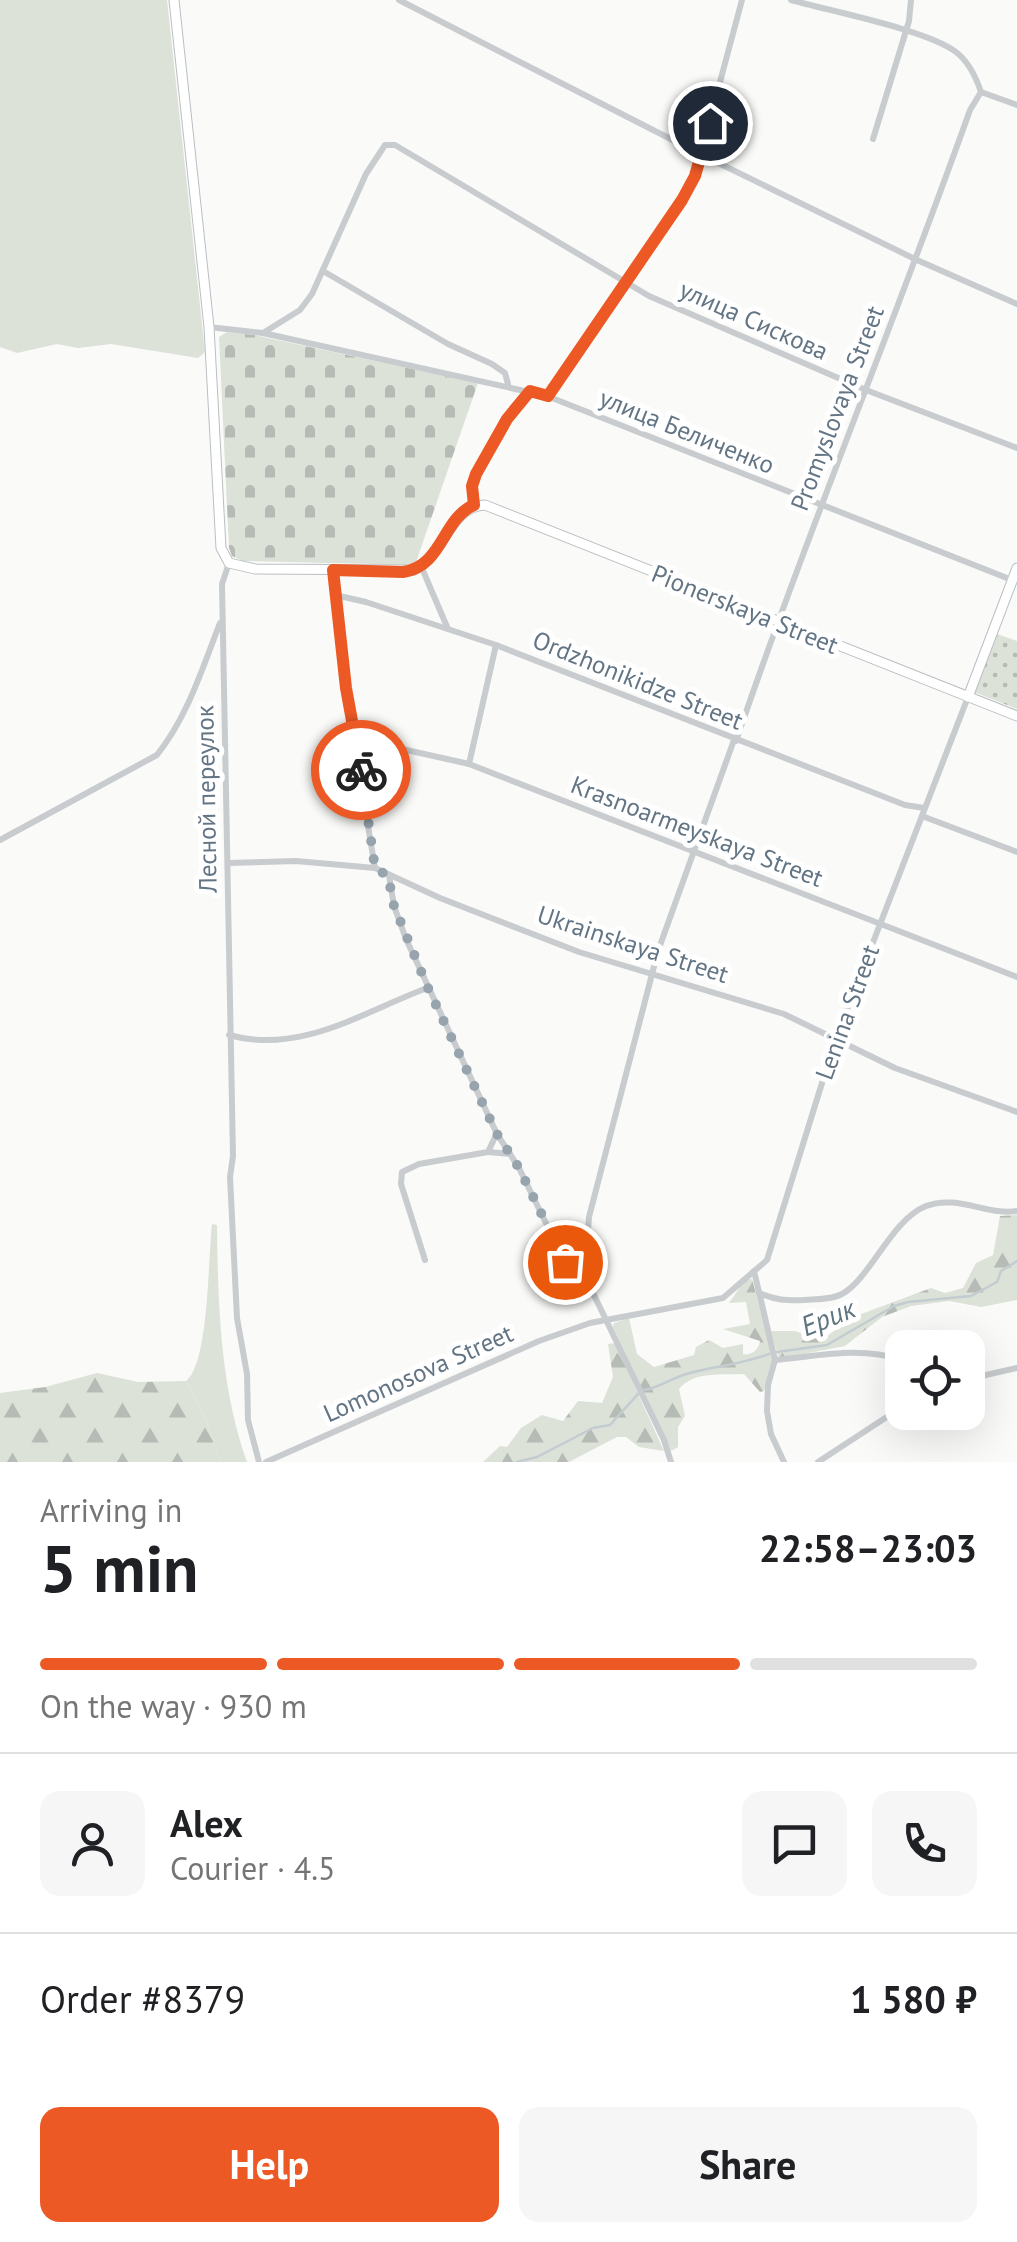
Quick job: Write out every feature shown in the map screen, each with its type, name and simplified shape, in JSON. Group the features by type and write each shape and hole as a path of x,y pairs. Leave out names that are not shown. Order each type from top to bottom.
{"street":[{"path":"174,0 209,327 221,548 229,563 255,570 403,572 421,566 434,556 461,513 474,505 472,486 476,474 507,419 530,391"},
{"path":"399,0 702,155 1017,304"},
{"path":"548,396 682,200 702,155 742,0"},
{"path":"791,0 906,31 954,50 977,79 981,92 1017,106"},
{"path":"873,139 906,31 911,0"},
{"name":"Promyslovaya Street","path":"672,1462 593,1293 586,1244 592,1198 692,852 970,110 981,92"},
{"name":"улица Сискова","path":"323,271 366,174 385,145 396,144 624,282 866,390 1017,448"},
{"path":"263,333 300,310 323,271"},
{"name":"улица Беличенко","path":"323,271 448,344 492,364 505,373 508,385"},
{"name":"улица Беличенко","path":"209,327 263,333 548,396 1015,581"},
{"name":"Pionerskaya Street","path":"474,505 485,505 1017,716"},
{"name":"Лесной переулок","path":"229,563 222,584 222,618 233,1156 230,1177 237,1318 248,1420 262,1462"},
{"path":"421,566 448,629"},
{"name":"Lenina Street","path":"754,1271 767,1260 836,1038 1017,568"},
{"path":"333,570 346,688 375,868"},
{"name":"Ordzhonikidze Street","path":"334,595 496,645 1017,852"},
{"path":"0,840 157,755 188,707 222,618"},
{"path":"469,764 496,645"},
{"name":"Krasnoarmeyskaya Street","path":"357,744 393,746 469,764 1017,977"},
{"name":"Ukrainskaya Street","path":"228,863 296,861 375,868 579,952 784,1014 938,1086 1017,1112"},
{"path":"388,876 394,906 428,988 497,1134 565,1262 572,1270 588,1271"},
{"path":"229,1036 250,1041 315,1034 428,988"},
{"path":"488,1152 497,1134"},
{"path":"425,1260 402,1184 402,1172 419,1164 488,1152 510,1154"},
{"path":"759,1293 786,1301 844,1294 900,1227 932,1204 970,1203 1004,1212 1017,1211"},
{"path":"754,1271 775,1360 768,1385 767,1411 784,1462"},
{"name":"Lomonosova Street","path":"262,1462 540,1342 606,1320 723,1298 754,1271"},
{"path":"775,1360 836,1352 885,1356"},
{"path":"985,1375 1017,1368"},
{"path":"818,1462 885,1418"}],"green space":[{"path":"0,0 167,0 205,352 198,358 111,344 78,348 57,344 17,353 0,347"},
{"path":"227,332 478,383 415,565 243,561 232,556 219,337"},
{"path":"997,634 1017,641 1017,709 974,692"},
{"path":"1017,1215 1017,1300 981,1307 949,1301 911,1306 882,1317 845,1346 778,1356 771,1331 795,1331 822,1340 853,1317 931,1288 945,1293 963,1288 976,1263 993,1255 1000,1216"},
{"path":"212,1224 217,1225 226,1375 247,1462 220,1462 204,1415 186,1381 194,1371 203,1333"},
{"path":"752,1279 774,1359 764,1391 760,1392 744,1374 709,1375 685,1383 679,1389 685,1416 678,1427 678,1447 671,1451 614,1323 629,1318 637,1354 654,1367 694,1355 696,1347 709,1340 723,1348 743,1344 743,1354 749,1354 760,1341 723,1329 750,1324 746,1302 729,1303 745,1280"},
{"path":"615,1343 664,1451 639,1447 626,1437 617,1437 569,1462 483,1462 500,1446 507,1447 521,1428 542,1415 563,1421 578,1401 602,1403 613,1377 608,1344"},
{"path":"97,1373 138,1382 186,1381 204,1415 220,1462 0,1462 0,1393 45,1387"}],"waterway":[{"name":"Ерик","path":"777,1352 827,1345 894,1306 971,1296 997,1282 1001,1271 1017,1261"},
{"name":"Ерик","path":"644,1390 684,1375 769,1354"},
{"name":"Ерик","path":"517,1462 537,1457 593,1428 610,1425 638,1394"}],"way so far":[{"path":"361,770 375,868 388,876 394,906 428,988 497,1134 519,1168 565,1262"}],"route":[{"path":"361,770 346,688 333,570 403,572 414,570 434,556 461,513 474,505 472,486 476,474 517,404 530,391 548,396 682,200 695,176 710,123"}]}
